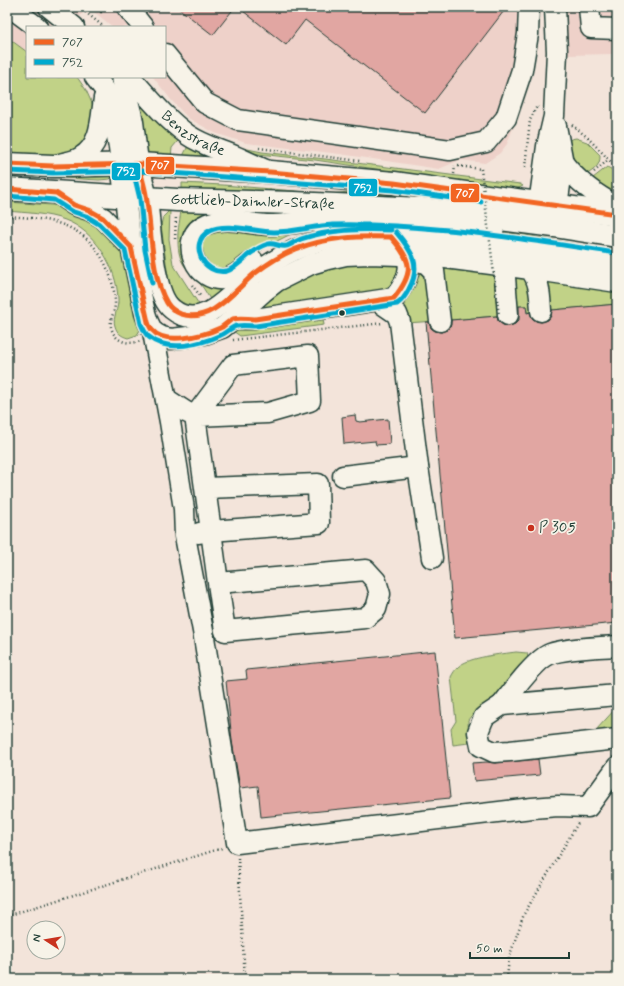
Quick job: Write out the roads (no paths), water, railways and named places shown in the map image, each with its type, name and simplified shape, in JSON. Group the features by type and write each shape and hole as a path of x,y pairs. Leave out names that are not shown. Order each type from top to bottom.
{"main road":[{"name":"Gottlieb-Daimler-Straße","path":"7,164 53,166 130,165 270,172 394,182 547,214 617,236"},
{"name":"Gottlieb-Daimler-Straße","path":"7,189 147,198 547,214 617,214"}],"street":[{"path":"10,7 36,26"},
{"path":"49,7 73,26"},
{"path":"127,7 142,26"},
{"path":"166,55 205,103 238,120 450,150 486,142 506,118 522,70 528,34 528,7"},
{"path":"547,214 547,146 554,116 557,52 555,7"},
{"path":"589,7 591,28 617,29"},
{"path":"122,78 124,91 133,120 130,165 125,196 131,247 145,313 153,332 166,399 184,509 185,536 203,630 237,843 558,806 588,807 617,767"},
{"name":"Benzstraße","path":"131,78 160,110 189,135 208,146 270,172"},
{"path":"100,84 111,104 130,165 147,198 152,249 159,284 166,302 172,309 187,316 199,316 211,311 223,303 255,274 286,254 303,246 339,237 391,237 463,244 484,243 553,254 617,267"},
{"path":"53,166 79,158 86,154 96,141 101,123 100,84"},
{"path":"547,214 563,163 554,116"},
{"path":"563,163 581,183 597,196 617,206"},
{"path":"56,192 74,205 89,210 103,218 131,247"},
{"path":"286,254 270,251 249,264 238,274 227,278 216,278 206,275 198,268 193,259 192,249 193,240 199,230 206,224 217,221 273,226 335,218 383,219 518,231 617,246"},
{"path":"233,319 255,319 394,298 404,286 408,275 409,264 406,256 391,237"},
{"path":"463,244 489,252 500,259 504,265 504,315"},
{"path":"153,332 162,337 171,339 188,337 222,328 277,281 311,264 346,255 369,254 430,256 504,265 617,282"},
{"path":"406,256 427,264 434,272 440,321"},
{"path":"530,269 538,282 541,311"},
{"path":"378,301 397,314 400,322 418,466 432,558"},
{"path":"153,332 172,309"},
{"path":"166,399 195,416 268,413 310,401 308,356 233,365 195,416 225,631"},
{"path":"173,442 198,439"},
{"path":"343,476 418,466"},
{"path":"185,536 211,531 319,523 318,484 205,488"},
{"path":"203,630 225,631 365,618 376,609 380,594 376,581 366,570 218,584"},
{"path":"617,646 566,650 549,654 534,666 502,705 484,717 478,732 480,746 494,752 617,739"},
{"path":"502,705 617,695"}],"place":[{"name":"P 305","path":"531,528"}]}
